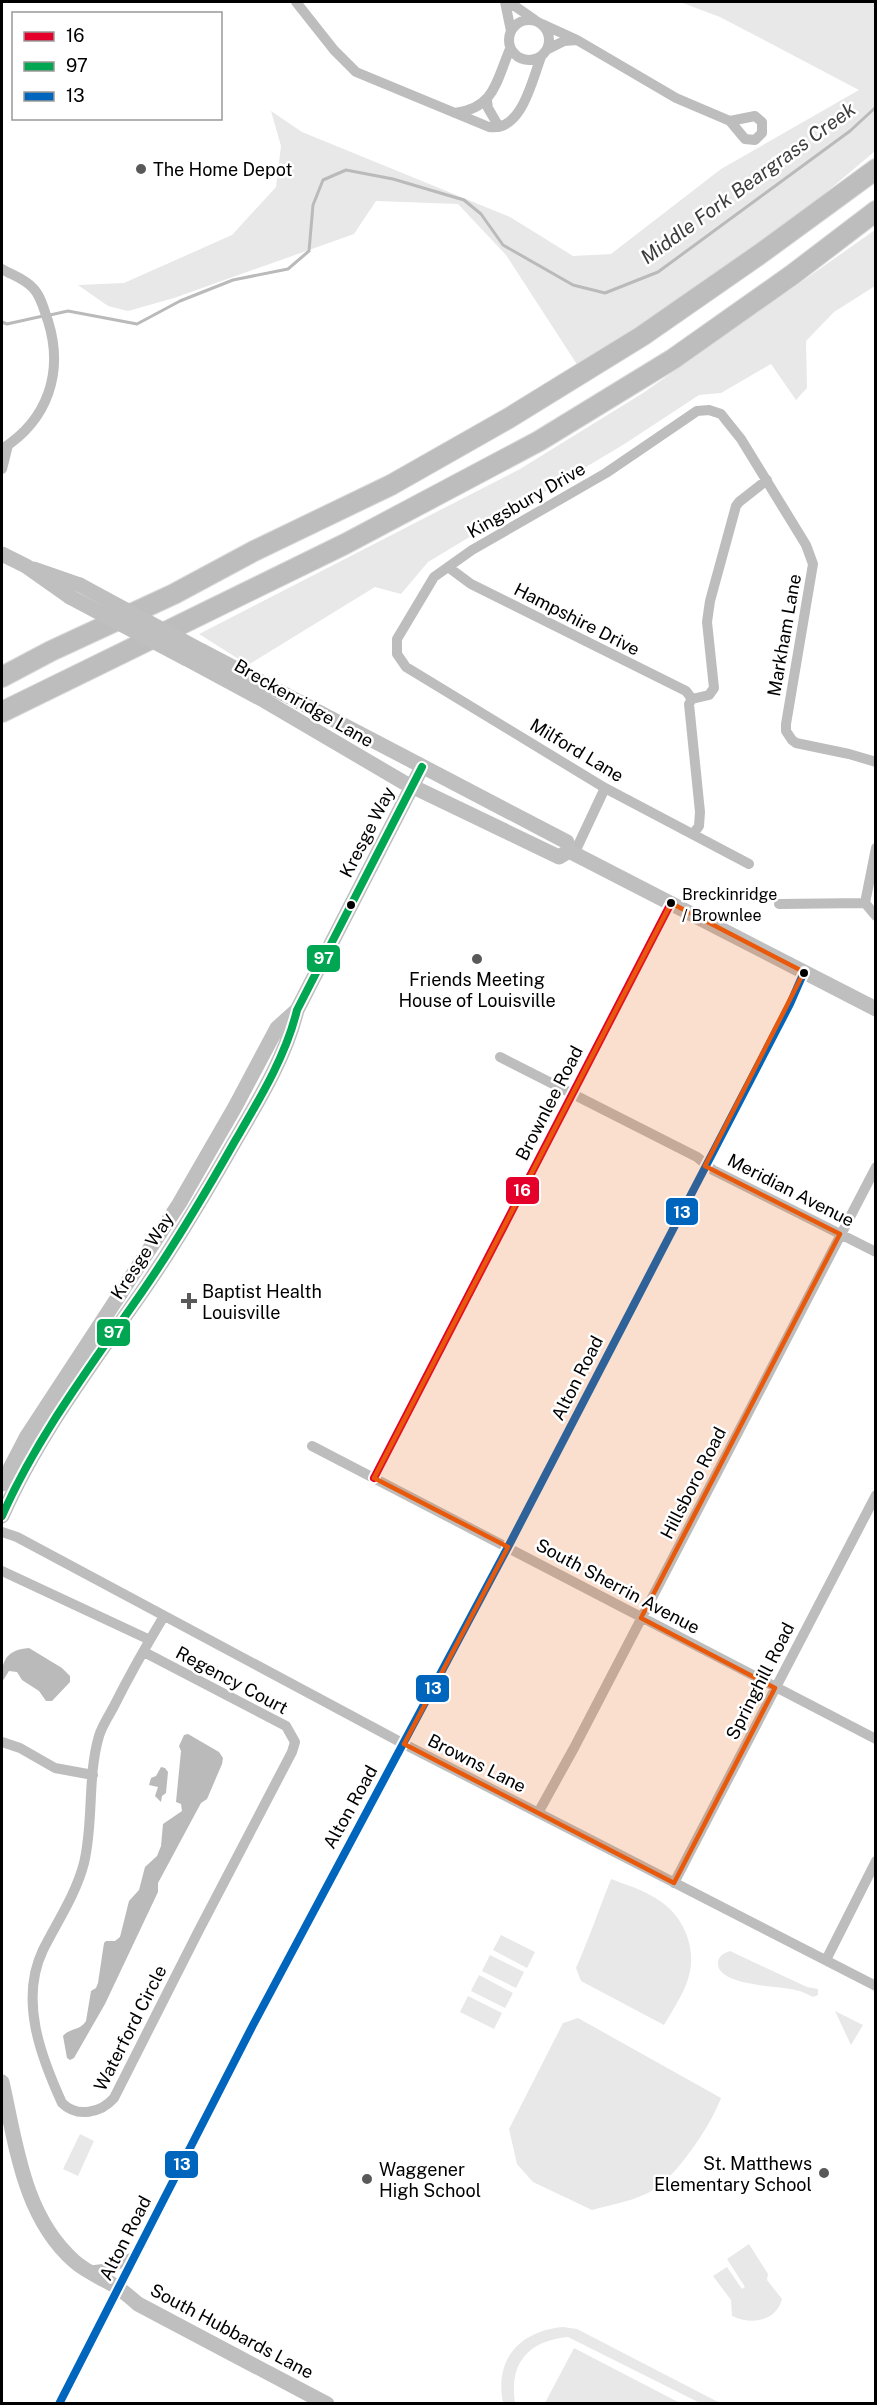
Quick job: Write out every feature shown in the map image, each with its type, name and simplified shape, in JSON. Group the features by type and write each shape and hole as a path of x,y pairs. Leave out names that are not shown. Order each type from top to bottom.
{"highway":[{"path":"2,677 391,485 509,418 642,336 759,255 876,169"},
{"path":"2,712 345,544 539,441 673,359 792,275 876,211"}],"street":[{"path":"296,2 334,50 356,72 489,127 499,127 511,122 518,114 544,53 550,40 549,33 538,22 523,20 517,23 511,31 508,42 510,49 520,59 534,60 544,53 564,41 577,40"},
{"path":"505,2 511,31"},
{"path":"509,2 538,22 577,40 676,98 730,121"},
{"path":"454,112 478,108 487,101 510,49"},
{"path":"487,101 488,108 499,127"},
{"path":"2,269 21,278 34,288 39,296 55,345 54,369 49,393 40,412 5,447 2,469"},
{"name":"Markham Lane","path":"709,410 721,414 741,440 806,545 813,564 786,731 796,743 876,762"},
{"name":"Kingsbury Drive","path":"397,654 399,633 434,577 472,550 606,473 697,411 709,410"},
{"path":"693,834 700,820 688,711 692,699 709,695 714,688 707,622 710,601 732,517 739,502 766,480"},
{"name":"Breckenridge Lane","path":"2,554 26,566 70,597 265,701 412,787 559,856 571,853 876,1010"},
{"name":"Breckenridge Lane","path":"26,566 80,585 201,651 384,745 567,842 571,853"},
{"name":"Hampshire Drive","path":"448,567 471,584 686,691 692,699"},
{"name":"Milford Lane","path":"397,654 406,667 605,788 749,864"},
{"name":"Kresge Way","path":"2,1516 39,1444 158,1269 207,1191 291,1036 297,1010 422,767"},
{"path":"571,853 605,788"},
{"path":"865,903 876,848"},
{"name":"Brownlee Road","path":"374,1478 671,903"},
{"path":"779,904 865,903"},
{"path":"865,903 876,916"},
{"name":"Alton Road","path":"59,2403 334,1873 508,1548 804,972"},
{"name":"Kresge Way","path":"2,1484 27,1436 179,1204 277,1028 297,1010"},
{"name":"Meridian Avenue","path":"500,1057 697,1157 706,1164 876,1252"},
{"name":"Hillsboro Road","path":"538,1813 876,1167"},
{"name":"South Sherrin Avenue","path":"312,1446 876,1740"},
{"name":"Springhill Road","path":"674,1883 876,1495"},
{"name":"Browns Lane","path":"2,1532 17,1537 404,1744 876,1986"},
{"path":"2,1571 150,1640"},
{"name":"Waterford Circle","path":"164,1616 131,1671 101,1731 94,1760 89,1832 84,1863 80,1877 36,1970 33,1994 40,2053 62,2103 68,2109 96,2112 103,2109 114,2098 294,1746"},
{"name":"Regency Court","path":"144,1652 286,1726 295,1742 294,1746"},
{"path":"2,1742 20,1748 55,1768 93,1775"},
{"path":"826,1960 876,1861"},
{"name":"South Hubbards Lane","path":"2,2082 24,2181 33,2203 60,2246 72,2260 118,2288 138,2304 327,2403"},
{"path":"87,2271 111,2268 133,2257"}],"highlighted area":[{"path":"671,903 804,972 705,1166 840,1234 641,1618 775,1688 674,1883 404,1744 508,1547 374,1478"}],"shaded area":[{"path":"680,2 875,2 875,151 797,217 617,343 578,366 506,255 458,204 376,201 354,234 174,298 128,311 108,306 78,285 124,283 232,235 276,187 281,146 271,111 302,132 510,217 573,256 611,254 721,169 859,90 720,17"},
{"path":"875,230 875,286 834,312 806,341 807,388 796,400 771,364 721,393 699,395 626,443 428,562 401,594 375,587 248,665 199,634 520,469 643,393"},
{"path":"29,1648 62,1668 70,1676 70,1682 52,1701 46,1701 39,1691 22,1680 17,1672 9,1671 2,1682 6,1658 15,1651"},
{"path":"188,1734 219,1752 223,1758 222,1764 207,1799 201,1803 158,1883 158,1892 105,2004 74,2058 70,2060 67,2058 63,2036 86,2021 91,1991 98,1983 104,1943 115,1941 120,1937 129,1901 139,1890 145,1867 157,1856 161,1846 163,1824 182,1811 181,1804 176,1802 181,1751 179,1746 184,1735"},
{"path":"161,1767 168,1772 166,1793 162,1796 161,1802 155,1796 158,1787 149,1785 151,1778 156,1776"},
{"path":"611,1879 656,1898 671,1910 685,1931 691,1957 688,1980 664,2025 581,1981 576,1968"},
{"path":"501,1935 535,1952 527,1968 493,1950"},
{"path":"730,1951 807,1987 818,1989 818,1995 813,1997 797,1990 750,1984 727,1976 720,1971 718,1961"},
{"path":"490,1955 524,1972 516,1988 482,1971"},
{"path":"479,1975 513,1993 505,2008 471,1991"},
{"path":"468,1996 502,2013 494,2029 460,2012"},
{"path":"835,2011 863,2025 851,2045"},
{"path":"578,2018 721,2098 695,2146 677,2169 659,2186 635,2198 592,2210 533,2182 517,2164 509,2129 563,2023"},
{"path":"80,2134 94,2141 78,2176 63,2169"},
{"path":"749,2244 768,2274 767,2280 782,2299 774,2313 755,2321 732,2316 731,2300 713,2276 727,2267 742,2289 745,2287 727,2259"},
{"path":"563,2327 577,2329 720,2403 700,2403 568,2337 542,2343 524,2356 515,2376 515,2403 503,2403 501,2387 503,2373 514,2350 534,2334"},
{"path":"574,2348 680,2403 545,2403"}],"waterway":[{"name":"Middle Fork Beargrass Creek","path":"50,315 68,311 137,324 180,301 233,280 288,269 309,251 313,205 323,180 346,170 393,179 464,200 481,214 503,245 573,285 605,293 658,272 850,131 876,107"},
{"name":"Middle Fork Beargrass Creek","path":"2,322 7,324 43,316"}],"transit line":[{"name":"97","path":"2,1516 16,1486 49,1429 167,1255 262,1094 279,1061 297,1010 422,767"},
{"name":"16","path":"374,1478 671,903"},
{"name":"13","path":"59,2404 253,2025 508,1547 790,1004 804,972"}],"place":[{"name":"The Home Depot","path":"141,169"},
{"name":"Breckinridge / Brownlee","path":"671,903"},
{"name":"Friends Meeting House of Louisville","path":"477,959"},
{"name":"Baptist Health Louisville","path":"189,1301"},
{"name":"St. Matthews Elementary School","path":"824,2173"},
{"name":"Waggener High School","path":"367,2179"}]}
